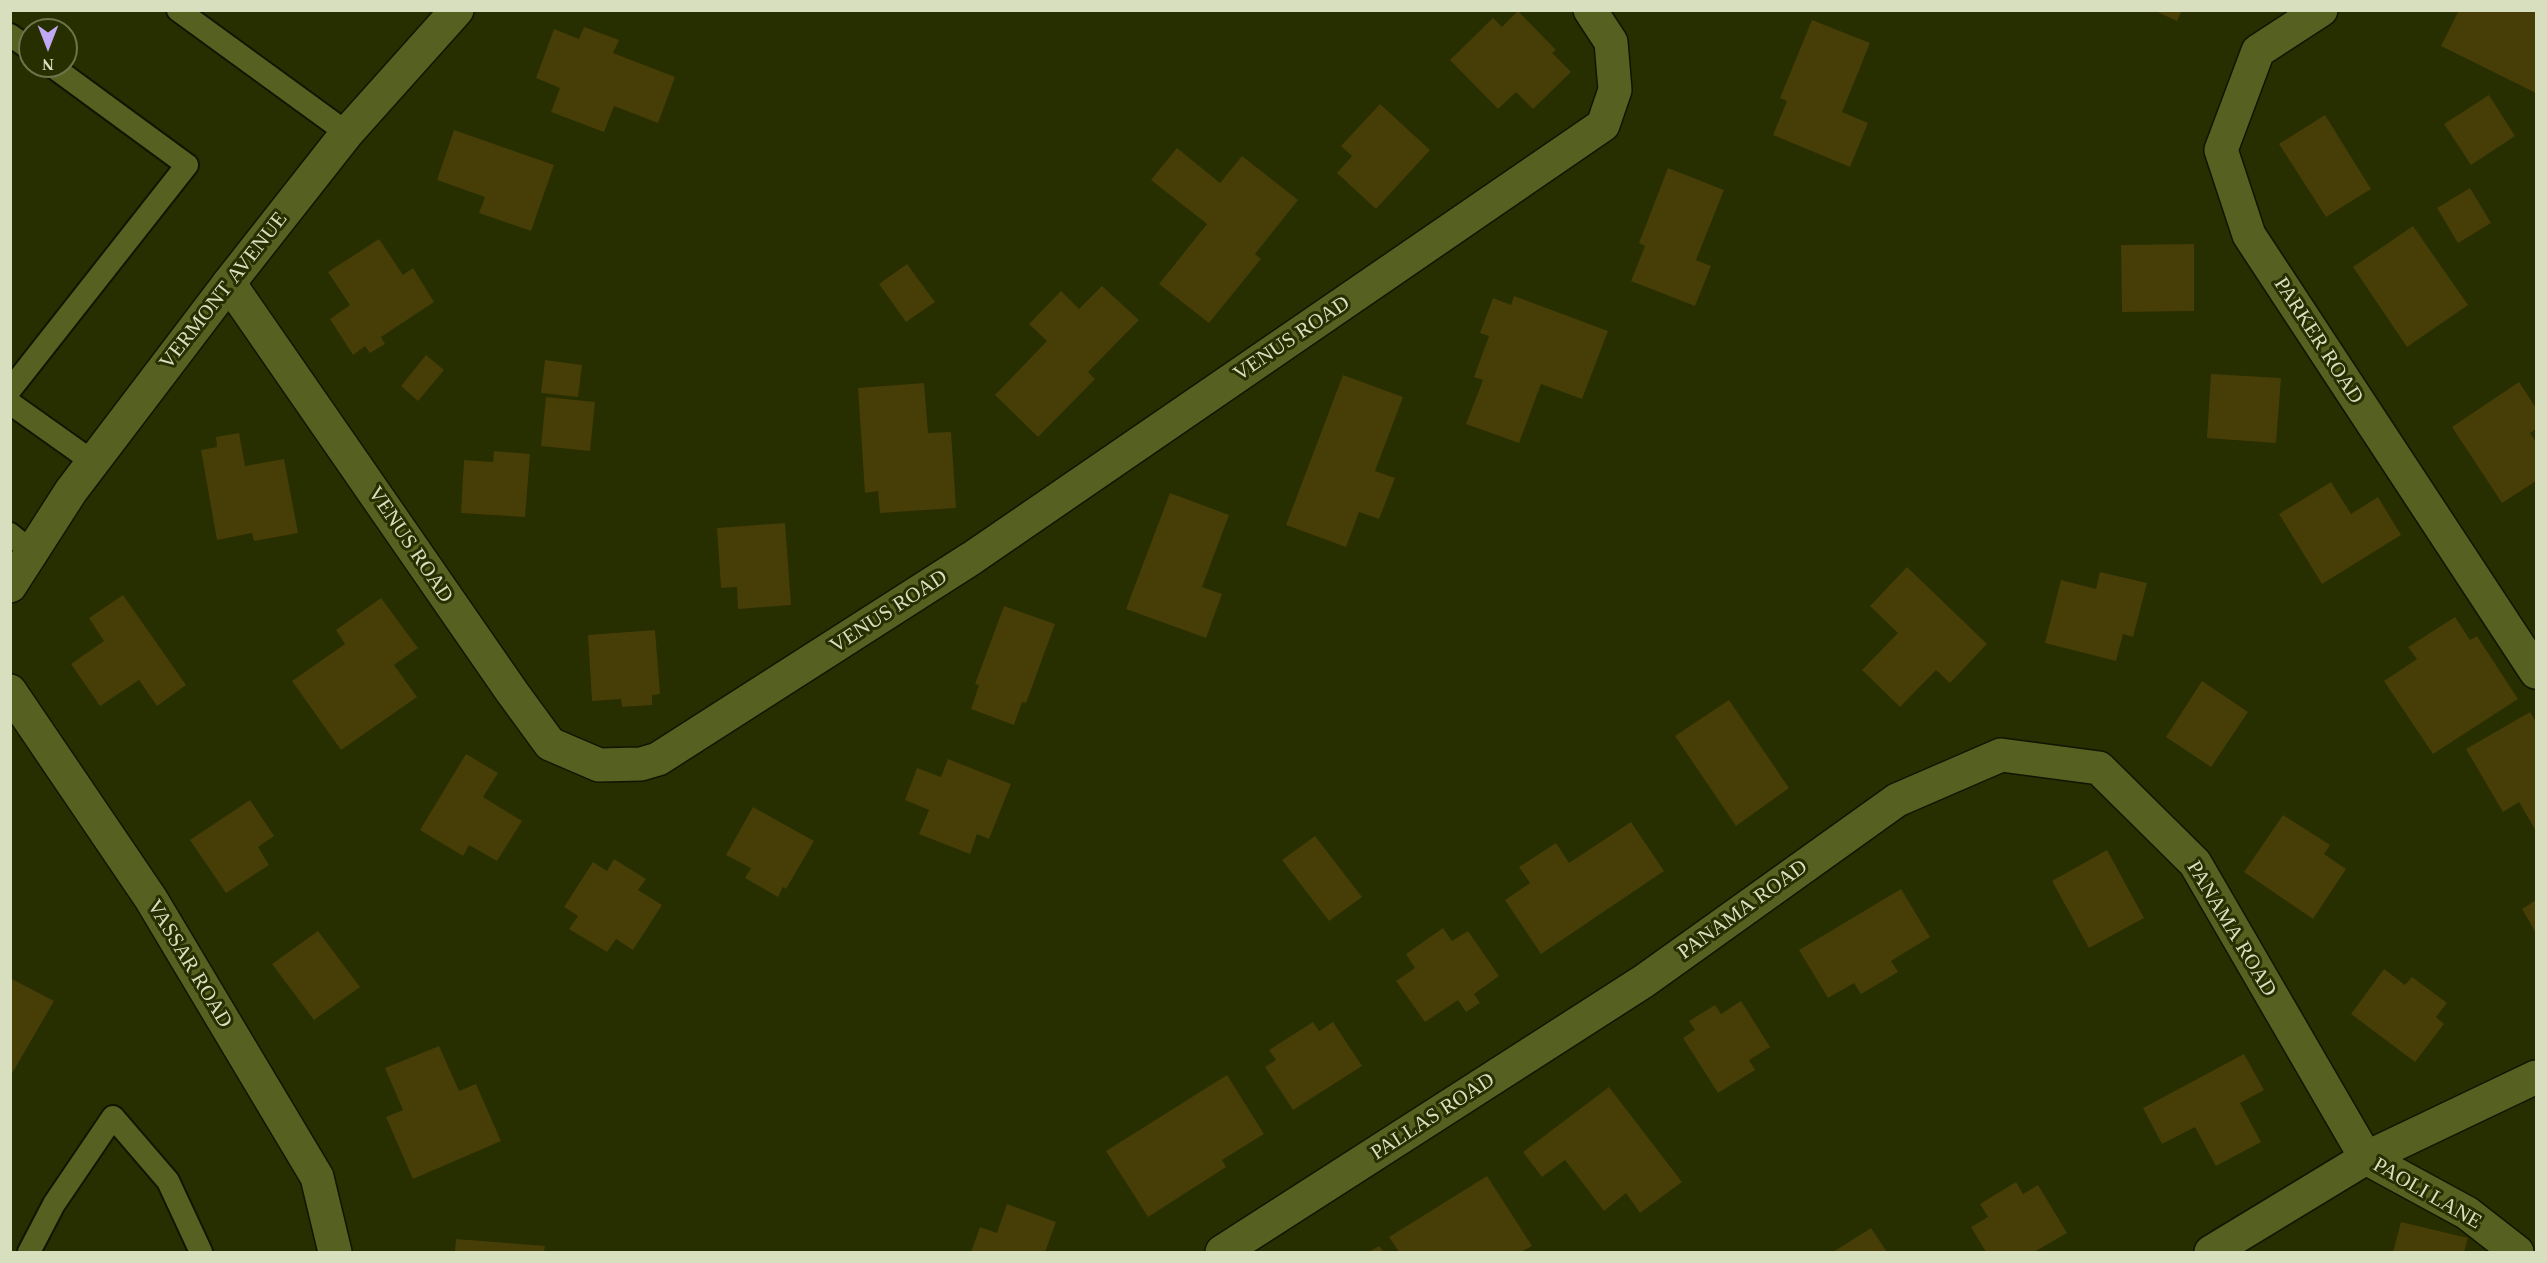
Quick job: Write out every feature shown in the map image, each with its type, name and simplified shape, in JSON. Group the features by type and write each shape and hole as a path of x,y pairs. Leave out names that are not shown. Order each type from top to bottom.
{"street":[{"name":"VERMONT AVENUE","path":"10,586 21,543 71,490 347,133 457,10"},
{"name":"VENUS ROAD","path":"229,283 550,744 599,765 641,764 658,759 1011,532 1602,125 1615,90 1611,42 1590,10"},
{"name":"PARKER ROAD","path":"2321,10 2258,51 2222,150 2249,235 2536,672"},
{"name":"VASSAR ROAD","path":"10,691 151,899 317,1177 335,1252"},
{"name":"PANAMA ROAD","path":"1644,981 1898,800 2001,756 2099,768 2195,862 2366,1158"},
{"name":"PALLAS ROAD","path":"1222,1252 1644,981"},
{"path":"2211,1252 2366,1158 2536,1077"},
{"name":"PAOLI LANE","path":"2366,1158 2467,1213 2517,1252"}],"lane":[{"path":"178,10 347,133"},
{"path":"10,390 187,165 68,78"},
{"path":"10,403 93,462"},
{"path":"29,1252 54,1204 113,1117 168,1181 201,1252"}],"building":[{"path":"2153,10 2182,10 2177,21"},
{"path":"2459,10 2536,10 2536,93 2441,46"},
{"path":"1518,11 1556,50 1552,53 1571,72 1533,109 1516,92 1498,109 1450,60 1493,18 1502,27"},
{"path":"1812,20 1870,43 1842,112 1868,123 1850,167 1773,135 1787,101 1780,98"},
{"path":"584,27 619,40 613,53 675,77 658,123 614,106 604,132 551,112 560,88 536,78 554,29 579,39"},
{"path":"2489,95 2515,136 2471,165 2444,124"},
{"path":"1380,104 1430,150 1376,209 1337,173 1352,156 1341,146"},
{"path":"2325,115 2371,189 2326,217 2279,144"},
{"path":"454,130 554,165 531,231 479,213 485,197 437,180"},
{"path":"1177,148 1220,183 1242,156 1298,200 1255,254 1261,259 1209,323 1159,284 1207,224 1151,180"},
{"path":"1668,168 1724,190 1696,260 1711,266 1695,306 1631,281 1645,246 1639,243"},
{"path":"2470,188 2491,223 2458,243 2437,208"},
{"path":"2413,226 2468,305 2407,347 2353,267"},
{"path":"379,239 403,275 413,268 434,302 381,337 385,344 370,353 365,346 353,355 330,319 350,305 328,272"},
{"path":"2194,244 2194,311 2122,312 2121,245"},
{"path":"907,264 935,302 906,322 879,284"},
{"path":"1102,286 1139,320 1088,372 1095,379 1038,437 995,395 1047,341 1029,324 1061,291 1079,309"},
{"path":"1514,296 1608,331 1582,399 1541,384 1519,443 1466,424 1483,380 1474,377 1489,336 1480,333 1493,298 1511,305"},
{"path":"426,355 444,370 418,401 401,386"},
{"path":"545,360 582,365 578,397 541,393"},
{"path":"2211,374 2281,378 2276,443 2207,438"},
{"path":"1343,375 1403,397 1375,471 1395,478 1379,519 1359,512 1346,547 1286,525"},
{"path":"2519,382 2536,408 2536,429 2530,433 2536,442 2536,481 2502,503 2452,427"},
{"path":"924,383 928,433 951,432 956,508 880,513 878,491 865,493 858,388"},
{"path":"546,397 595,402 590,451 541,446"},
{"path":"239,433 245,466 284,459 298,533 254,541 252,533 217,540 201,450 217,447 216,437"},
{"path":"494,451 530,454 525,517 461,513 464,460 493,462"},
{"path":"2331,482 2351,514 2378,497 2401,535 2322,584 2279,514"},
{"path":"1170,493 1229,515 1202,587 1222,594 1206,638 1126,609"},
{"path":"785,523 791,605 738,609 737,587 721,588 717,528"},
{"path":"1907,567 1987,644 1950,683 1936,670 1900,707 1862,670 1898,633 1870,606"},
{"path":"2100,572 2147,583 2133,637 2123,634 2116,661 2045,643 2061,580 2096,589"},
{"path":"123,595 186,685 157,706 139,680 100,706 71,664 104,641 89,618"},
{"path":"381,598 418,648 394,665 417,697 341,750 292,681 345,644 336,630"},
{"path":"1004,606 1055,624 1026,703 1022,702 1014,725 971,709 979,685 975,684"},
{"path":"2455,617 2470,640 2477,636 2518,699 2433,754 2384,681 2417,659 2408,647"},
{"path":"655,630 660,694 652,695 652,705 622,707 621,699 592,701 588,635"},
{"path":"2202,681 2248,712 2211,767 2166,737"},
{"path":"1729,700 1789,788 1736,826 1675,736"},
{"path":"2530,712 2536,722 2536,831 2519,802 2503,812 2466,749"},
{"path":"466,754 498,773 483,797 522,821 497,861 469,845 463,856 420,830"},
{"path":"948,759 1011,784 989,839 977,834 970,854 919,834 929,810 905,800 917,768 941,777"},
{"path":"250,800 274,836 258,847 269,865 226,893 190,840"},
{"path":"753,807 814,841 786,889 783,887 778,897 745,878 751,868 726,855"},
{"path":"2283,815 2330,845 2324,854 2346,869 2313,919 2244,872"},
{"path":"1631,822 1664,871 1541,954 1505,900 1530,883 1519,867 1556,843 1569,863"},
{"path":"1315,836 1362,897 1329,921 1282,860"},
{"path":"2107,850 2144,918 2089,948 2052,881"},
{"path":"614,859 646,879 638,890 662,905 633,950 616,939 607,952 569,929 578,916 564,907 593,862 607,871"},
{"path":"1901,889 1930,937 1891,961 1898,972 1861,994 1854,983 1828,998 1799,950"},
{"path":"2536,900 2536,933 2522,909"},
{"path":"1443,928 1452,941 1468,931 1499,976 1474,994 1480,1003 1466,1012 1458,1000 1425,1022 1396,981 1415,968 1406,954"},
{"path":"318,931 360,987 314,1020 272,964"},
{"path":"2384,969 2405,985 2412,977 2447,1003 2436,1017 2444,1024 2415,1062 2351,1014"},
{"path":"10,978 54,1001 10,1077"},
{"path":"1741,1001 1770,1047 1749,1060 1755,1070 1718,1093 1683,1038 1695,1030 1689,1021 1715,1005 1721,1014"},
{"path":"1313,1022 1319,1031 1333,1022 1362,1066 1293,1110 1265,1067 1276,1060 1269,1050"},
{"path":"439,1046 459,1091 476,1084 501,1141 413,1179 386,1117 403,1110 385,1068"},
{"path":"2244,1054 2264,1090 2240,1103 2261,1142 2216,1166 2195,1127 2162,1144 2143,1108"},
{"path":"1227,1075 1264,1134 1222,1160 1226,1167 1148,1217 1106,1151"},
{"path":"1609,1087 1682,1182 1640,1213 1626,1193 1604,1211 1565,1160 1542,1177 1523,1152"},
{"path":"1487,1176 1532,1246 1521,1252 1399,1252 1389,1237"},
{"path":"2016,1182 2023,1194 2038,1185 2067,1233 2034,1252 1986,1252 1971,1227 1988,1217 1980,1204"},
{"path":"1007,1204 1056,1222 1045,1252 971,1252 980,1227 997,1233"},
{"path":"2401,1222 2468,1238 2464,1252 2393,1252"},
{"path":"1871,1228 1887,1252 1833,1252"},
{"path":"456,1239 545,1246 544,1252 455,1252"},
{"path":"1379,1246 1384,1252 1369,1252"}]}
